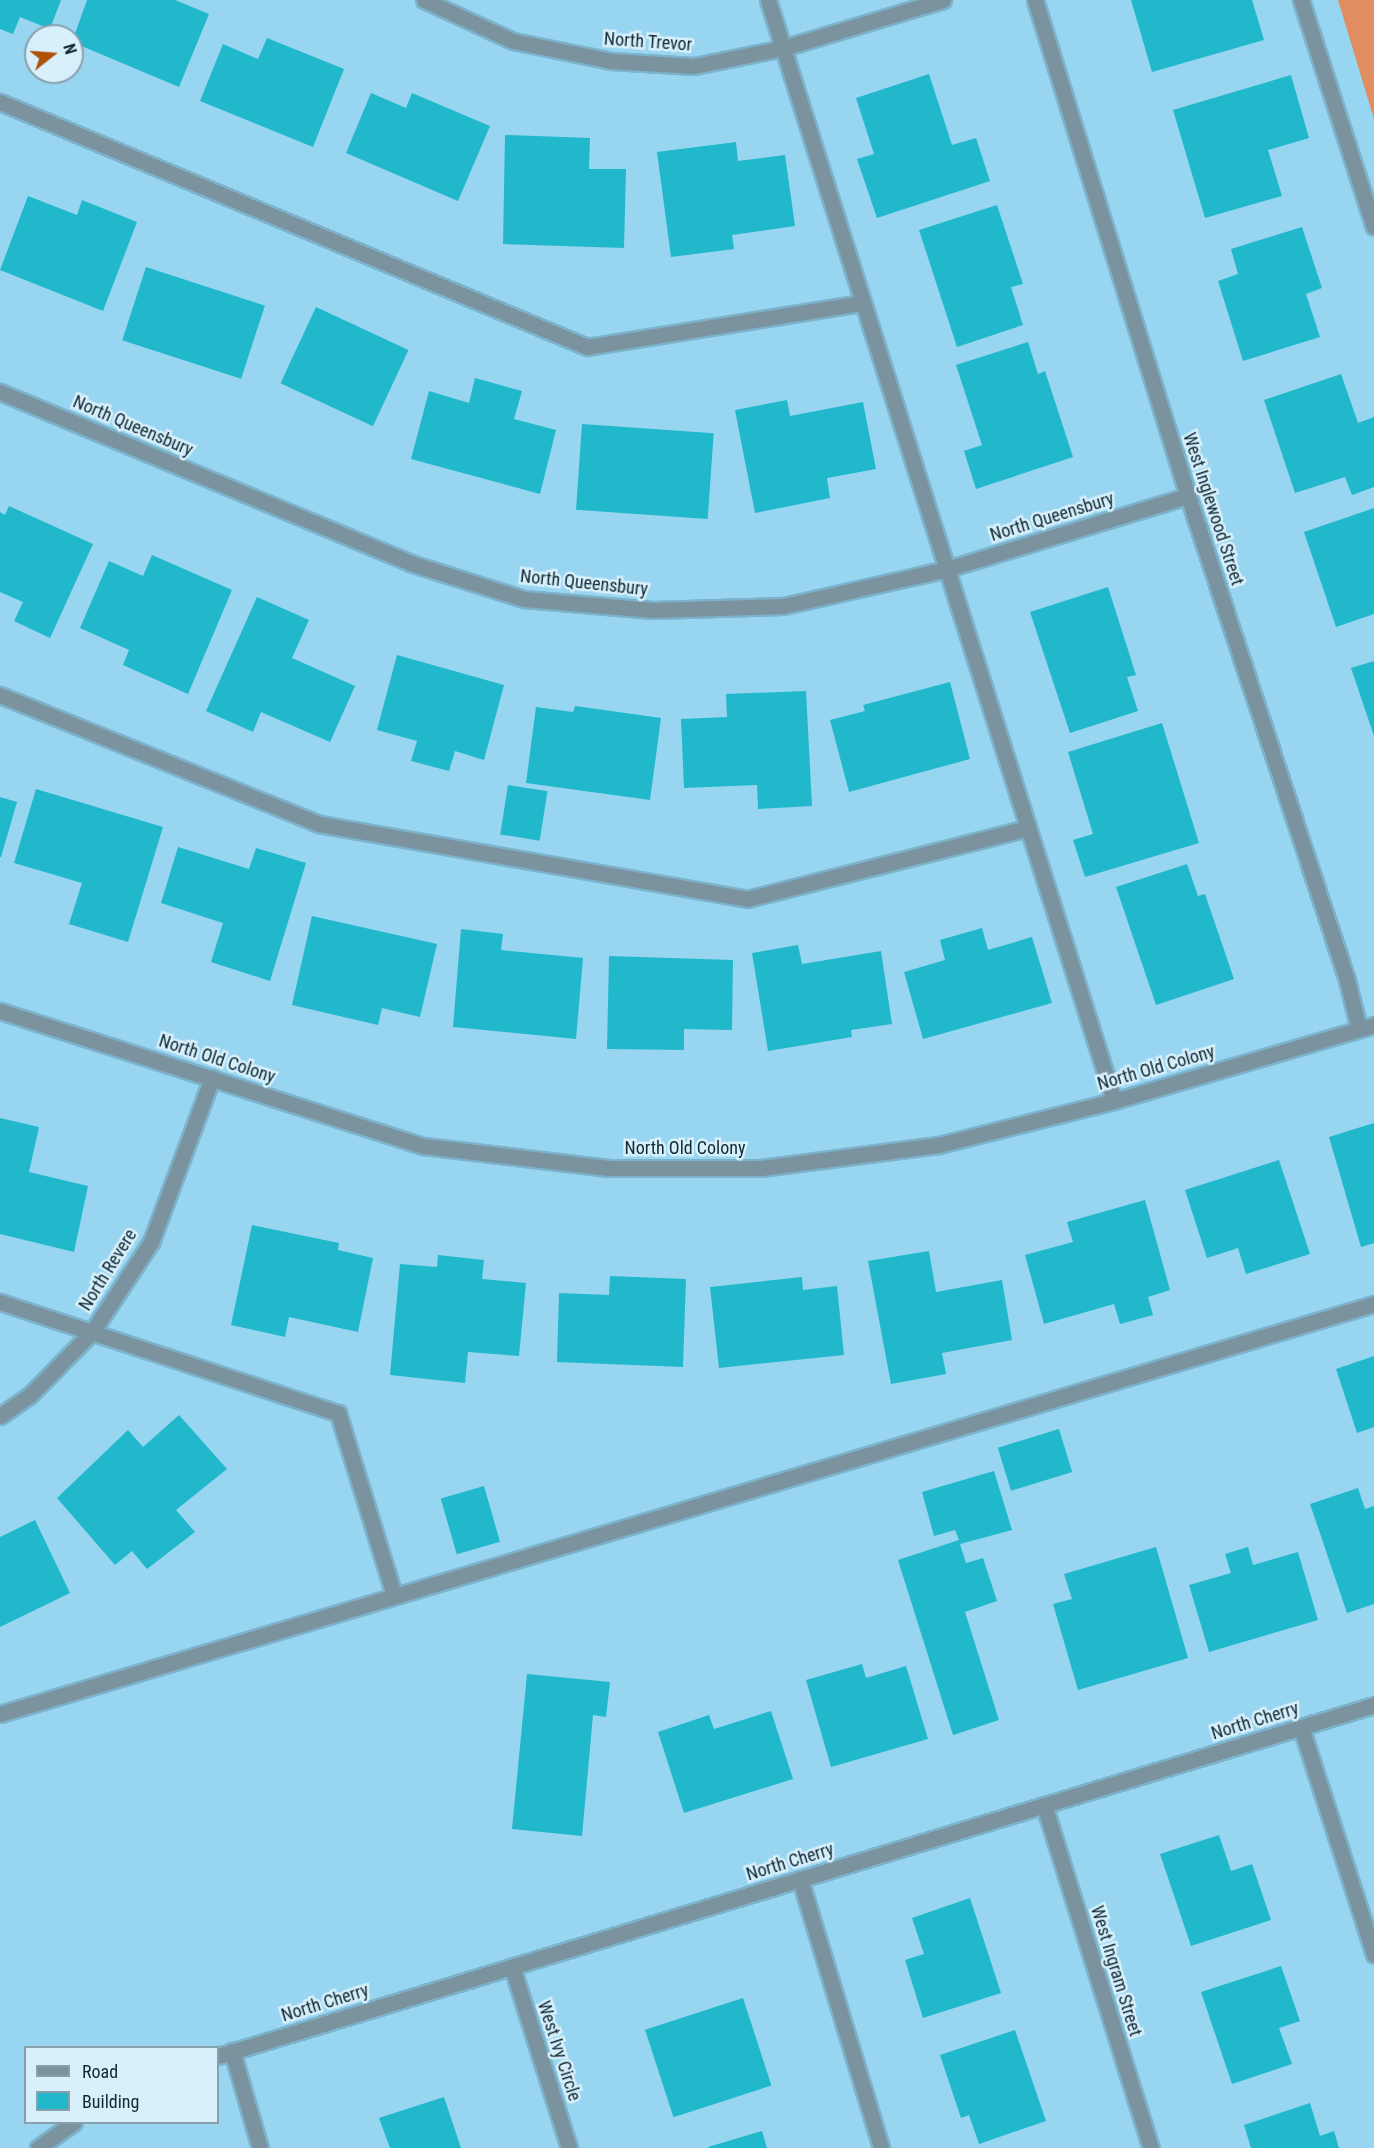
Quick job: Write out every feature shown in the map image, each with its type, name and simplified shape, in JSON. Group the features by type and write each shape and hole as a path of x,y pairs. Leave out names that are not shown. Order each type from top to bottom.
{"street":[{"name":"North Trevor","path":"424,0 513,41 611,62 694,66 783,48 944,0"},
{"path":"768,0 1114,1101"},
{"name":"West Inglewood Street","path":"1035,0 1188,496 1347,980 1367,1027"},
{"path":"1301,0 1374,227"},
{"path":"0,102 587,347 863,303"},
{"name":"North Queensbury","path":"0,392 410,563 524,599 653,610 783,606 947,569 1188,496"},
{"path":"0,695 319,824 747,898 1028,828"},
{"name":"North Old Colony","path":"0,1011 424,1146 609,1168 761,1168 939,1145 1114,1101 1367,1027"},
{"name":"North Revere","path":"0,1416 29,1396 92,1332 151,1242 212,1078"},
{"path":"0,1302 338,1413 394,1595"},
{"path":"0,1714 1374,1304"},
{"name":"North Cherry","path":"225,2054 1374,1705"},
{"path":"1301,1727 1374,1955"},
{"name":"West Ingram Street","path":"1044,1805 1151,2148"},
{"path":"800,1879 881,2148"},
{"name":"West Ivy Circle","path":"512,1967 569,2148"},
{"path":"225,2054 260,2148"},
{"path":"38,2148 72,2124"}],"shaded area":[{"path":"1338,0 1374,0 1374,119"}],"building":[{"path":"0,0 61,0 52,24 38,24 20,17 13,34 0,29"},
{"path":"87,0 175,0 209,14 179,87 84,47 84,24 78,24"},
{"path":"1131,0 1252,0 1264,40 1152,72"},
{"path":"267,38 344,69 313,147 200,101 223,44 258,59"},
{"path":"929,74 952,145 976,138 990,181 877,218 857,159 874,154 856,98"},
{"path":"1291,75 1309,138 1268,150 1282,196 1205,218 1173,110"},
{"path":"371,93 406,108 412,93 490,126 458,201 346,153"},
{"path":"505,135 590,138 589,169 626,169 624,248 503,244"},
{"path":"736,142 738,161 785,155 795,226 732,235 734,249 671,257 657,152"},
{"path":"28,196 77,215 82,200 137,222 103,311 0,270"},
{"path":"997,205 1023,284 1011,287 1023,325 957,347 919,230"},
{"path":"1302,227 1322,288 1306,294 1320,337 1243,361 1218,281 1238,274 1231,249"},
{"path":"146,267 265,306 241,379 122,340"},
{"path":"316,307 408,350 373,426 281,383"},
{"path":"1028,342 1038,374 1045,371 1073,457 976,489 964,451 982,445 956,365"},
{"path":"1341,374 1358,423 1374,417 1374,487 1352,495 1345,477 1295,493 1264,400"},
{"path":"475,378 522,391 514,419 556,430 540,494 411,459 429,391 469,403"},
{"path":"787,400 790,416 863,402 876,469 827,478 830,498 755,513 735,410"},
{"path":"582,424 714,433 708,519 576,510"},
{"path":"9,506 93,544 50,638 14,621 23,602 0,592 0,512 5,515"},
{"path":"1374,508 1374,614 1336,627 1304,532"},
{"path":"152,555 232,590 188,694 123,665 129,650 80,628 109,561 143,576"},
{"path":"1108,587 1136,675 1127,677 1138,711 1070,733 1030,612"},
{"path":"257,597 309,620 292,658 355,686 330,742 261,712 253,732 206,711"},
{"path":"397,655 504,685 484,760 455,751 449,771 411,761 417,741 377,730"},
{"path":"1374,661 1374,736 1351,668"},
{"path":"950,682 970,759 849,792 830,720 865,711 863,705"},
{"path":"806,691 812,806 758,809 757,785 684,788 681,719 727,717 726,694"},
{"path":"575,706 661,718 650,800 526,783 536,707 573,712"},
{"path":"1162,723 1199,843 1085,877 1073,840 1093,834 1068,752"},
{"path":"508,785 548,791 540,841 500,834"},
{"path":"36,789 163,827 128,942 69,924 82,883 14,863"},
{"path":"0,797 17,802 1,857 0,857"},
{"path":"178,847 249,869 256,848 306,863 270,981 211,962 223,923 161,903"},
{"path":"1187,864 1198,896 1205,894 1234,979 1156,1005 1116,887"},
{"path":"312,916 437,944 420,1017 382,1008 378,1025 292,1005"},
{"path":"982,928 988,950 1032,937 1052,1003 923,1039 904,972 945,960 940,940"},
{"path":"461,929 503,934 501,950 583,958 576,1039 453,1027"},
{"path":"798,945 802,964 881,951 892,1024 851,1030 852,1037 768,1051 752,953"},
{"path":"609,956 733,960 732,1030 684,1029 684,1050 607,1049"},
{"path":"0,1118 39,1127 29,1172 88,1186 74,1252 0,1234"},
{"path":"1374,1123 1374,1243 1361,1247 1329,1137"},
{"path":"1279,1160 1310,1254 1246,1274 1238,1248 1207,1258 1185,1190"},
{"path":"1145,1200 1170,1290 1148,1297 1153,1315 1120,1324 1114,1304 1044,1324 1025,1255 1073,1242 1067,1222"},
{"path":"252,1225 339,1243 338,1250 373,1258 358,1332 289,1317 285,1337 231,1325"},
{"path":"929,1251 936,1292 1002,1280 1012,1340 942,1353 946,1374 891,1384 868,1261"},
{"path":"438,1255 484,1260 482,1279 526,1283 519,1356 468,1352 465,1383 390,1375 400,1264 437,1267"},
{"path":"610,1276 686,1279 683,1367 557,1362 559,1293 609,1295"},
{"path":"802,1277 803,1290 837,1286 844,1355 719,1368 710,1287"},
{"path":"1374,1356 1374,1427 1357,1433 1336,1369"},
{"path":"179,1415 227,1469 176,1510 195,1532 147,1569 132,1551 115,1565 57,1498 128,1430 143,1447"},
{"path":"1059,1429 1072,1472 1011,1491 998,1448"},
{"path":"994,1471 1012,1530 960,1544 966,1563 983,1558 997,1601 965,1612 999,1720 953,1735 898,1560 959,1540 955,1530 934,1536 922,1492"},
{"path":"484,1486 500,1542 457,1554 441,1498"},
{"path":"1358,1488 1365,1509 1374,1506 1374,1604 1347,1613 1310,1504"},
{"path":"35,1520 70,1593 0,1627 0,1537"},
{"path":"1156,1547 1188,1658 1078,1690 1053,1604 1072,1599 1064,1574"},
{"path":"1248,1547 1253,1565 1298,1552 1318,1620 1209,1652 1189,1585 1231,1573 1225,1554"},
{"path":"862,1664 866,1678 906,1666 928,1739 831,1767 806,1680"},
{"path":"527,1674 610,1682 606,1717 593,1715 582,1836 512,1829"},
{"path":"771,1711 793,1779 684,1813 658,1732 709,1715 714,1729"},
{"path":"1219,1835 1231,1871 1252,1864 1271,1920 1191,1946 1160,1854"},
{"path":"970,1898 1001,1993 923,2018 905,1960 924,1954 912,1918"},
{"path":"1281,1966 1300,2021 1279,2028 1292,2064 1232,2084 1201,1992"},
{"path":"743,1998 771,2085 673,2117 645,2030"},
{"path":"1015,2030 1046,2121 979,2144 969,2115 961,2118 940,2055"},
{"path":"444,2097 461,2148 390,2148 379,2118"},
{"path":"1310,2103 1320,2136 1334,2131 1339,2148 1251,2148 1244,2125"},
{"path":"762,2131 767,2148 708,2148 708,2147"}]}
